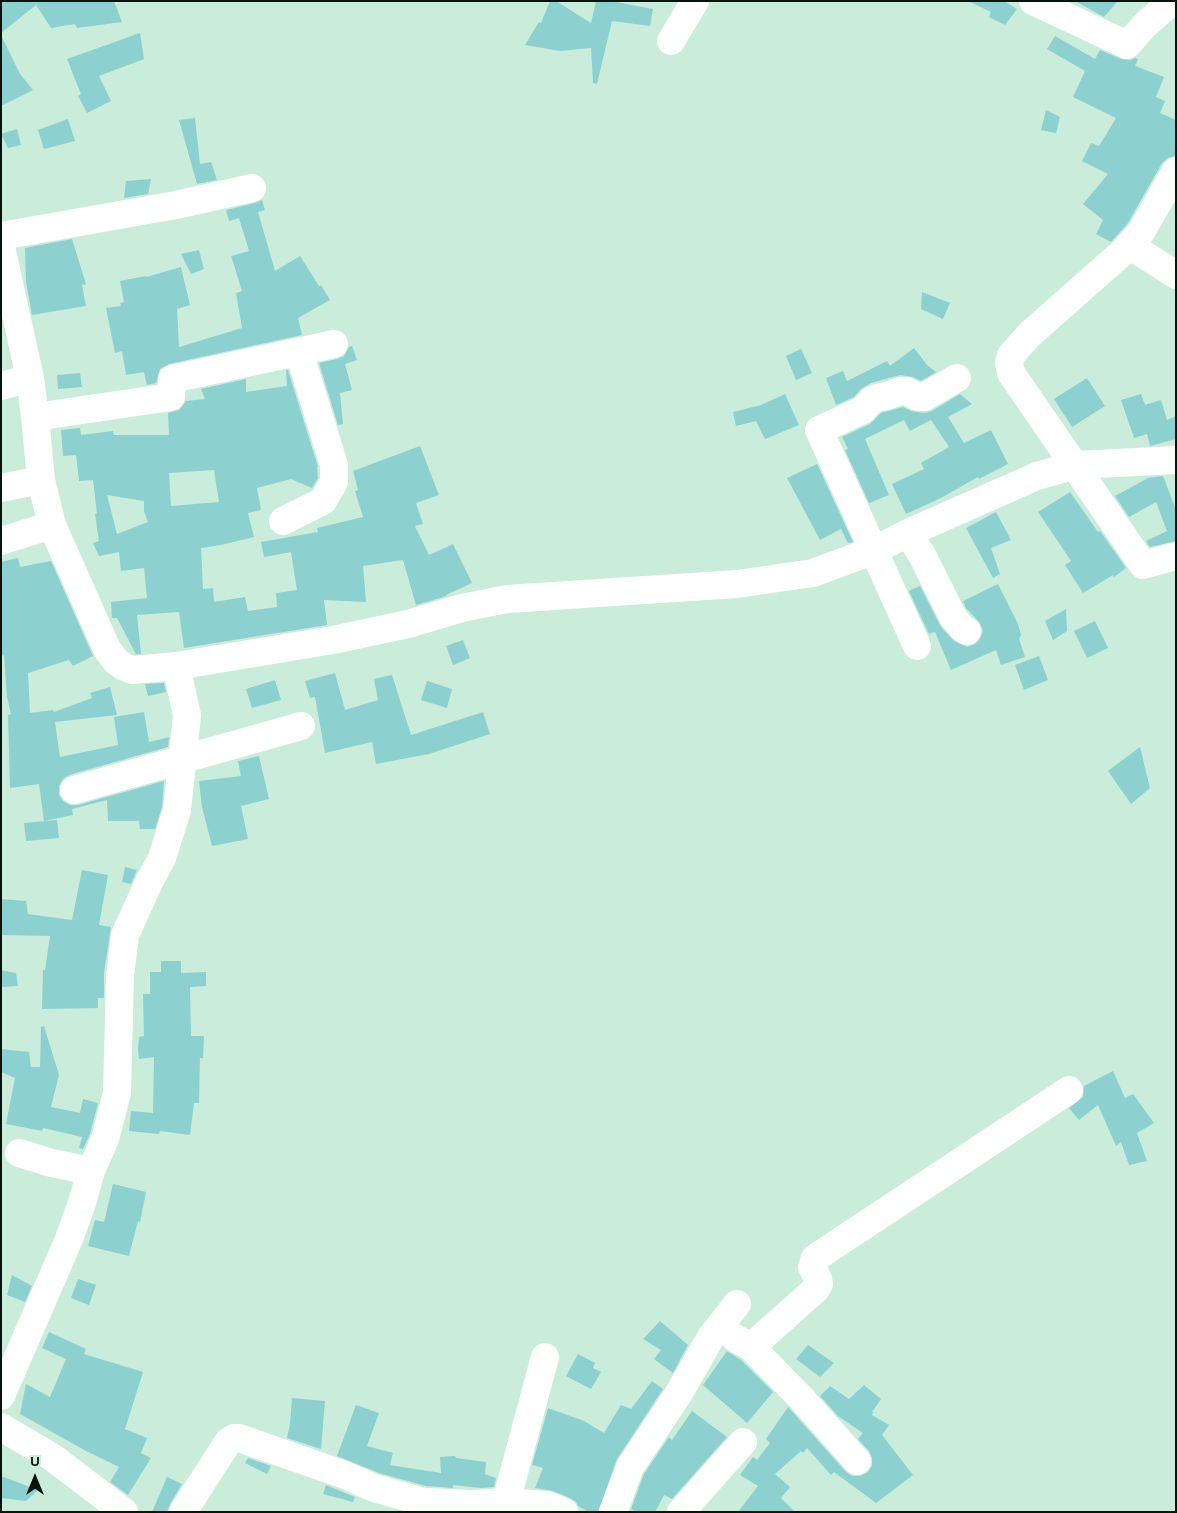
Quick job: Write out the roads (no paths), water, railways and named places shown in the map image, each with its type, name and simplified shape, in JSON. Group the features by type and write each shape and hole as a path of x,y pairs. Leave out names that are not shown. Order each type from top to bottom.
{"street":[{"path":"672,41 695,1"},
{"path":"1033,1 1127,45 1145,25 1172,1"},
{"path":"1176,171 1141,232 1029,336 1012,355 1009,363 1011,373 1143,565 1176,556"},
{"path":"1,236 176,205 252,188"},
{"path":"1129,245 1176,275"},
{"path":"1,247 30,378 36,417 41,480 52,525 106,649 116,661 132,670 176,666 333,640 408,624 462,608 507,599 737,584 813,573 875,550 908,533 1037,476 1076,465 1176,460"},
{"path":"36,417 172,397 172,379 334,344"},
{"path":"283,521 323,501 334,482 334,465 299,352"},
{"path":"1,386 30,378"},
{"path":"917,646 819,430 863,410 872,400 877,398 906,390 918,397 924,397 957,378"},
{"path":"1,488 41,480"},
{"path":"1,541 52,525"},
{"path":"908,533 922,555 957,624 967,632"},
{"path":"1,1396 70,1239 91,1171 105,1139 117,1094 119,984 125,936 162,858 177,810 187,715 176,666"},
{"path":"74,790 301,726"},
{"path":"751,1347 816,1289 819,1284 812,1267 815,1258 1069,1090"},
{"path":"19,1153 52,1163 91,1171"},
{"path":"613,1512 630,1467 679,1392 711,1337 737,1304"},
{"path":"718,1328 751,1347 802,1399 857,1461"},
{"path":"503,1507 545,1357"},
{"path":"1,1427 52,1457 124,1512"},
{"path":"183,1512 228,1442 234,1438 240,1438 374,1488 424,1502 503,1507 547,1505 564,1512"},
{"path":"681,1512 743,1442"}]}
